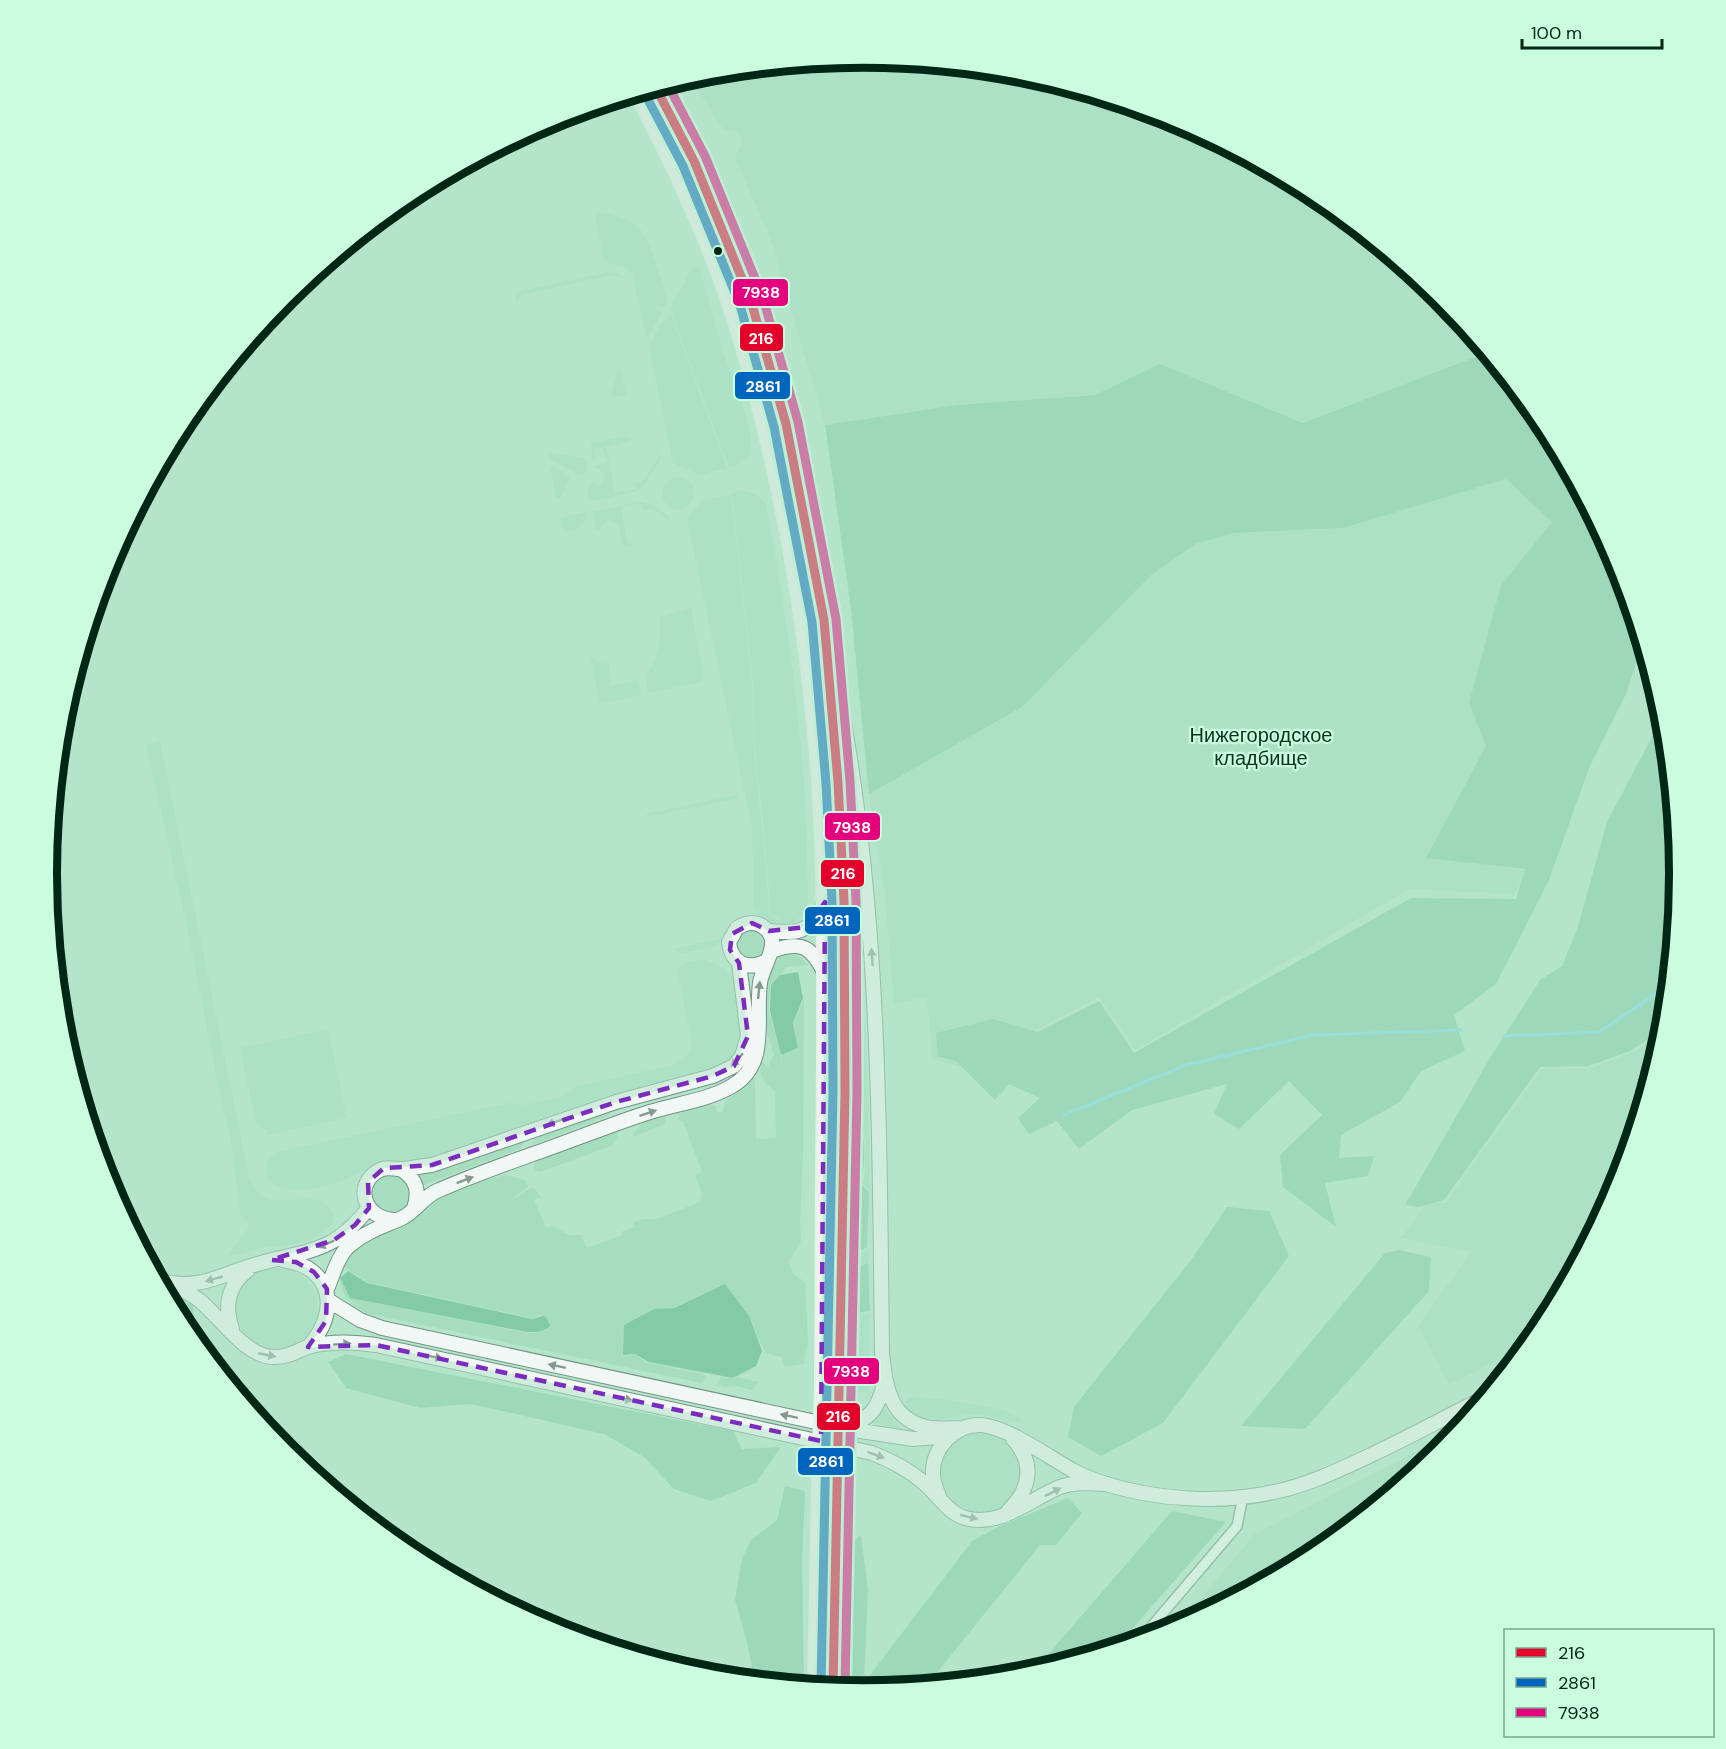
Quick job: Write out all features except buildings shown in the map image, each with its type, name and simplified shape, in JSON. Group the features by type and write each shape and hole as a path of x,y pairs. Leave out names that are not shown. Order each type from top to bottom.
{"main road":[{"path":"660,95 694,161 750,301 791,447 843,712 860,831 876,1015 882,1352 885,1382 894,1405 916,1424 932,1428 964,1428 980,1425 997,1428 1076,1473 1105,1484 1150,1494 1197,1500 1273,1492 1316,1480 1469,1405"},
{"path":"641,100 675,167 724,286 748,360 766,431 798,585 807,650 820,784 825,902 823,1386 816,1679"},
{"path":"824,620 838,782 844,901 845,1092 833,1680"},
{"path":"769,932 796,931 808,927 816,919 825,902"},
{"path":"170,1285 197,1298 232,1331 243,1345 255,1353 272,1358 290,1356 308,1347 318,1337 326,1321 328,1294 348,1246 365,1234 403,1218 434,1192 651,1112 731,1087 743,1078 756,1058 760,1038 759,992 769,956 773,941 769,932 761,925 752,923 737,928 732,934 730,950 739,963 757,966 769,956 787,946 799,946 817,957 825,974"},
{"path":"396,1220 385,1220 376,1216 369,1208 364,1195 368,1182 374,1174 384,1168 400,1169 432,1165 616,1102 713,1077 734,1066 742,1056 748,1036 739,963"},
{"path":"400,1169 408,1174 417,1190 414,1208"},
{"path":"168,1283 197,1284 213,1281 255,1265 305,1253 334,1240 355,1225 369,1208"},
{"path":"272,1260 296,1262 314,1272 328,1294 360,1320 382,1328 848,1429 913,1439 950,1436"},
{"path":"232,1331 227,1314 232,1287 240,1276 255,1265"},
{"path":"308,1347 342,1343 376,1345 872,1453 901,1465 940,1498 951,1511 965,1518 986,1520 1024,1507 1060,1487 1077,1483 1105,1484"},
{"path":"848,1429 870,1416 879,1401 885,1382"},
{"path":"940,1498 933,1482 935,1459 941,1446 950,1436 964,1428"},
{"path":"1004,1514 1020,1500 1026,1487 1028,1468 1020,1447 1009,1435"}],"street":[{"path":"1151,1627 1237,1526 1243,1496"}],"highlighted area":[{"path":"825,902 821,1441 376,1345 308,1347 326,1321 327,1289 314,1272 296,1262 271,1260 334,1240 355,1225 369,1208 368,1182 384,1168 432,1165 616,1102 713,1076 734,1066 748,1036 739,963 730,950 732,934 752,923 769,931 808,927"}],"green space":[{"path":"863,68 968,75 1072,96 1122,111 1171,130 1266,176 1311,204 1354,235 1394,269 1433,305 1479,356 1303,423 1160,364 1095,395 957,405 825,425 769,235 735,158 742,142 738,132 723,129 695,86 758,75"},
{"path":"600,212 631,222 639,228 652,252 668,302 664,308 657,304 655,308 662,313 647,339 632,274 624,267 604,262 595,215"},
{"path":"699,267 751,439 750,452 746,459 741,464 729,468 670,309 692,268"},
{"path":"608,272 619,274 624,278 627,284 622,277 612,275 521,295 516,301 516,294 520,291"},
{"path":"671,315 727,468 700,475 673,463 649,348 661,324"},
{"path":"1479,356 1533,427 1586,518 1608,566 1639,655 1626,694 1589,768 1549,880 1496,984 1454,1015 1465,1051 1421,1071 1400,1102 1341,1135 1339,1158 1374,1156 1368,1176 1325,1183 1336,1227 1283,1187 1280,1155 1322,1115 1289,1081 1239,1129 1214,1114 1227,1084 1132,1110 1079,1149 1057,1121 1029,1134 1018,1118 1040,1098 1009,1084 995,1100 957,1062 938,1056 936,1033 993,1019 1038,1032 1099,1001 1134,1053 1411,898 1516,899 1525,869 1426,858 1486,746 1469,702 1501,585 1552,522 1506,479 1343,528 1233,533 1196,544 1151,575 1022,707 869,794 851,609 825,425 957,405 1095,395 1160,364 1303,423"},
{"path":"621,369 626,395 614,397 611,394 618,371"},
{"path":"626,436 632,439 606,447 609,461 607,461 603,447 594,449 596,460 593,460 591,443"},
{"path":"656,442 660,460 640,490 594,501 589,496 588,489 592,482 600,486 606,474 594,466 609,462 615,493 637,489 636,482 644,480 658,458"},
{"path":"551,453 584,458 588,469 583,475 579,475 549,458"},
{"path":"550,467 555,467 570,479 559,499 556,497"},
{"path":"678,477 689,482 694,493 689,504 678,509 667,504 662,493 667,482"},
{"name":"Нижегородское кладбище","path":"1506,479 1552,522 1501,585 1469,701 1487,746 1426,857 1525,870 1515,894 1409,889 1135,1050 1099,997 963,1068 932,1058 927,997 894,1004 885,894 869,794 1022,707 1151,574 1196,544 1233,533 1343,528"},
{"path":"739,491 754,494 766,504 794,679 805,800 808,908 799,918 788,922 778,923 780,919 771,914 755,754 753,683 732,493"},
{"path":"731,494 752,683 754,753 769,915 779,920 775,925 762,920 754,907 752,828 687,519 702,501"},
{"path":"640,502 658,509 672,522 652,508 643,510 639,503 621,507 627,542 633,546 630,548 621,543 616,522 608,520 596,530 592,512"},
{"path":"586,512 587,518 580,527 571,532 564,531 560,518"},
{"path":"691,608 704,678 701,682 648,693 646,676 655,661 659,648 660,617"},
{"path":"590,656 599,663 609,664 611,686 638,680 641,695 600,704"},
{"path":"1655,727 1667,822 1669,875 1662,980 1653,1036 1630,1051 1588,1066 1540,1067 1444,1200 1418,1207 1405,1205 1490,1058 1540,980 1562,966 1577,930 1607,822"},
{"path":"160,741 249,1177 257,1190 269,1199 323,1202 330,1209 334,1221 318,1236 299,1243 227,1255 248,1229 248,1221 241,1217 230,1135 188,931 146,745"},
{"path":"736,795 737,799 645,817 647,814"},
{"path":"851,878 854,878 862,995 870,1191 863,1184 866,1152 860,1120 854,1133"},
{"path":"751,930 757,931 765,939 765,951 757,959 751,960 745,959 737,951 736,945 737,939 745,931"},
{"path":"727,937 718,945 681,954 674,949"},
{"path":"786,952 798,955 807,965 787,967 770,985 769,1011 783,1064 782,1055 798,1049 794,1023 804,999 801,1241 789,1261 792,1273 805,1282 808,1340 804,1364 785,1367 781,1357 765,1353 749,1316 725,1284 674,1307 653,1309 624,1325 623,1356 635,1355 648,1363 706,1375 702,1383 365,1313 348,1302 363,1307 347,1297 340,1279 350,1298 527,1333 539,1332 548,1328 550,1324 547,1317 540,1315 532,1318 367,1282 344,1267 345,1256 364,1240 394,1231 431,1200 504,1175 525,1180 528,1187 508,1202 533,1187 541,1197 534,1200 546,1228 553,1226 569,1235 581,1235 587,1248 622,1235 621,1232 635,1227 633,1222 657,1219 700,1202 702,1194 695,1175 702,1172 683,1121 678,1120 680,1113 715,1105 717,1112 723,1112 725,1102 744,1086 753,1071 756,1139 778,1138 776,1137 775,1091 764,1081 760,1060 768,1067 774,1054 761,1016 769,967 777,956"},
{"path":"704,959 724,968 737,983 745,1030 734,1062 459,1152 423,1160 380,1163 339,1182 309,1189 286,1189 276,1186 269,1180 267,1165 276,1152 509,1103 525,1105 561,1097 574,1087 674,1065 685,1056 692,1044 677,970 682,964"},
{"path":"798,972 803,998 793,1023 798,1048 781,1055 770,1011 771,985 780,975"},
{"path":"328,1029 347,1118 267,1135 266,1129 261,1129 256,1124 240,1048"},
{"path":"1652,1040 1642,1083 1608,1183 1561,1278 1510,1354 1449,1385 1418,1326 1471,1252 1401,1238 1430,1200 1445,1203 1542,1069 1589,1069 1633,1052"},
{"path":"611,1112 608,1116 533,1144 534,1139"},
{"path":"666,1116 665,1124 633,1137 641,1124"},
{"path":"860,1121 864,1152 861,1184 869,1192 867,1247 850,1257 855,1137"},
{"path":"618,1130 617,1138 611,1146 540,1172 534,1167 535,1160"},
{"path":"527,1136 521,1148 418,1187 412,1172"},
{"path":"392,1175 406,1180 411,1194 406,1208 392,1213 378,1208 373,1194 378,1180"},
{"path":"1227,1207 1269,1211 1289,1256 1163,1423 1101,1456 1068,1437 1074,1407 1191,1260"},
{"path":"869,1248 869,1261 857,1268 858,1279 850,1282 851,1259"},
{"path":"1399,1250 1431,1257 1429,1291 1305,1429 1241,1426 1385,1253"},
{"path":"868,1262 870,1311 851,1314 852,1284 859,1279 858,1268"},
{"path":"269,1268 285,1268 300,1275 311,1286 318,1301 315,1325 306,1338 285,1350 269,1350 254,1343 243,1332 236,1317 236,1301 243,1286 254,1275"},
{"path":"348,1271 367,1283 532,1319 543,1316 550,1325 538,1332 527,1332 350,1298 340,1278"},
{"path":"725,1284 749,1316 762,1351 756,1366 733,1378 649,1362 635,1354 623,1355 624,1325 654,1309 674,1308"},
{"path":"181,1302 193,1305 194,1323"},
{"path":"870,1313 869,1392 848,1392 849,1317"},
{"path":"346,1354 733,1431 742,1449 781,1447 756,1483 711,1501 674,1489 644,1457 604,1434 471,1404 420,1408 346,1388 328,1362"},
{"path":"721,1377 734,1379 737,1377 758,1382 752,1390 732,1385 725,1387 717,1384"},
{"path":"915,1397 989,1407 1015,1415 1022,1421 975,1414 934,1420 915,1418 908,1412 905,1402"},
{"path":"881,1404 900,1428 867,1422"},
{"path":"981,1431 997,1434 1010,1443 1019,1456 1022,1472 1019,1488 1010,1501 997,1510 981,1513 965,1510 952,1501 943,1488 940,1472 943,1456 952,1443 965,1434"},
{"path":"1434,1443 1354,1514 1311,1545 1266,1573 1191,1610 1255,1534"},
{"path":"785,1486 805,1491 802,1561 804,1678 753,1673 735,1600 742,1559 751,1540 777,1520"},
{"path":"1068,1498 1082,1513 1056,1545 1040,1545 933,1677 866,1681 972,1541 998,1527"},
{"path":"1172,1511 1226,1522 1125,1637 1044,1660"},
{"path":"861,1535 868,1590 864,1681 848,1680 854,1541"}],"waterway":[{"path":"1504,1036 1599,1032 1660,991"},
{"path":"1064,1115 1186,1065 1313,1035 1461,1030"}],"transit line":[{"name":"7938","path":"672,92 705,156 763,298 798,422 836,619 850,781 856,901 857,1092 845,1680"},
{"name":"216","path":"660,95 694,161 751,301 786,424 824,620 838,782 844,901 845,1092 833,1680"},
{"name":"2861","path":"647,98 683,166 740,305 774,427 812,622 826,783 832,901 833,1092 821,1679"}]}
